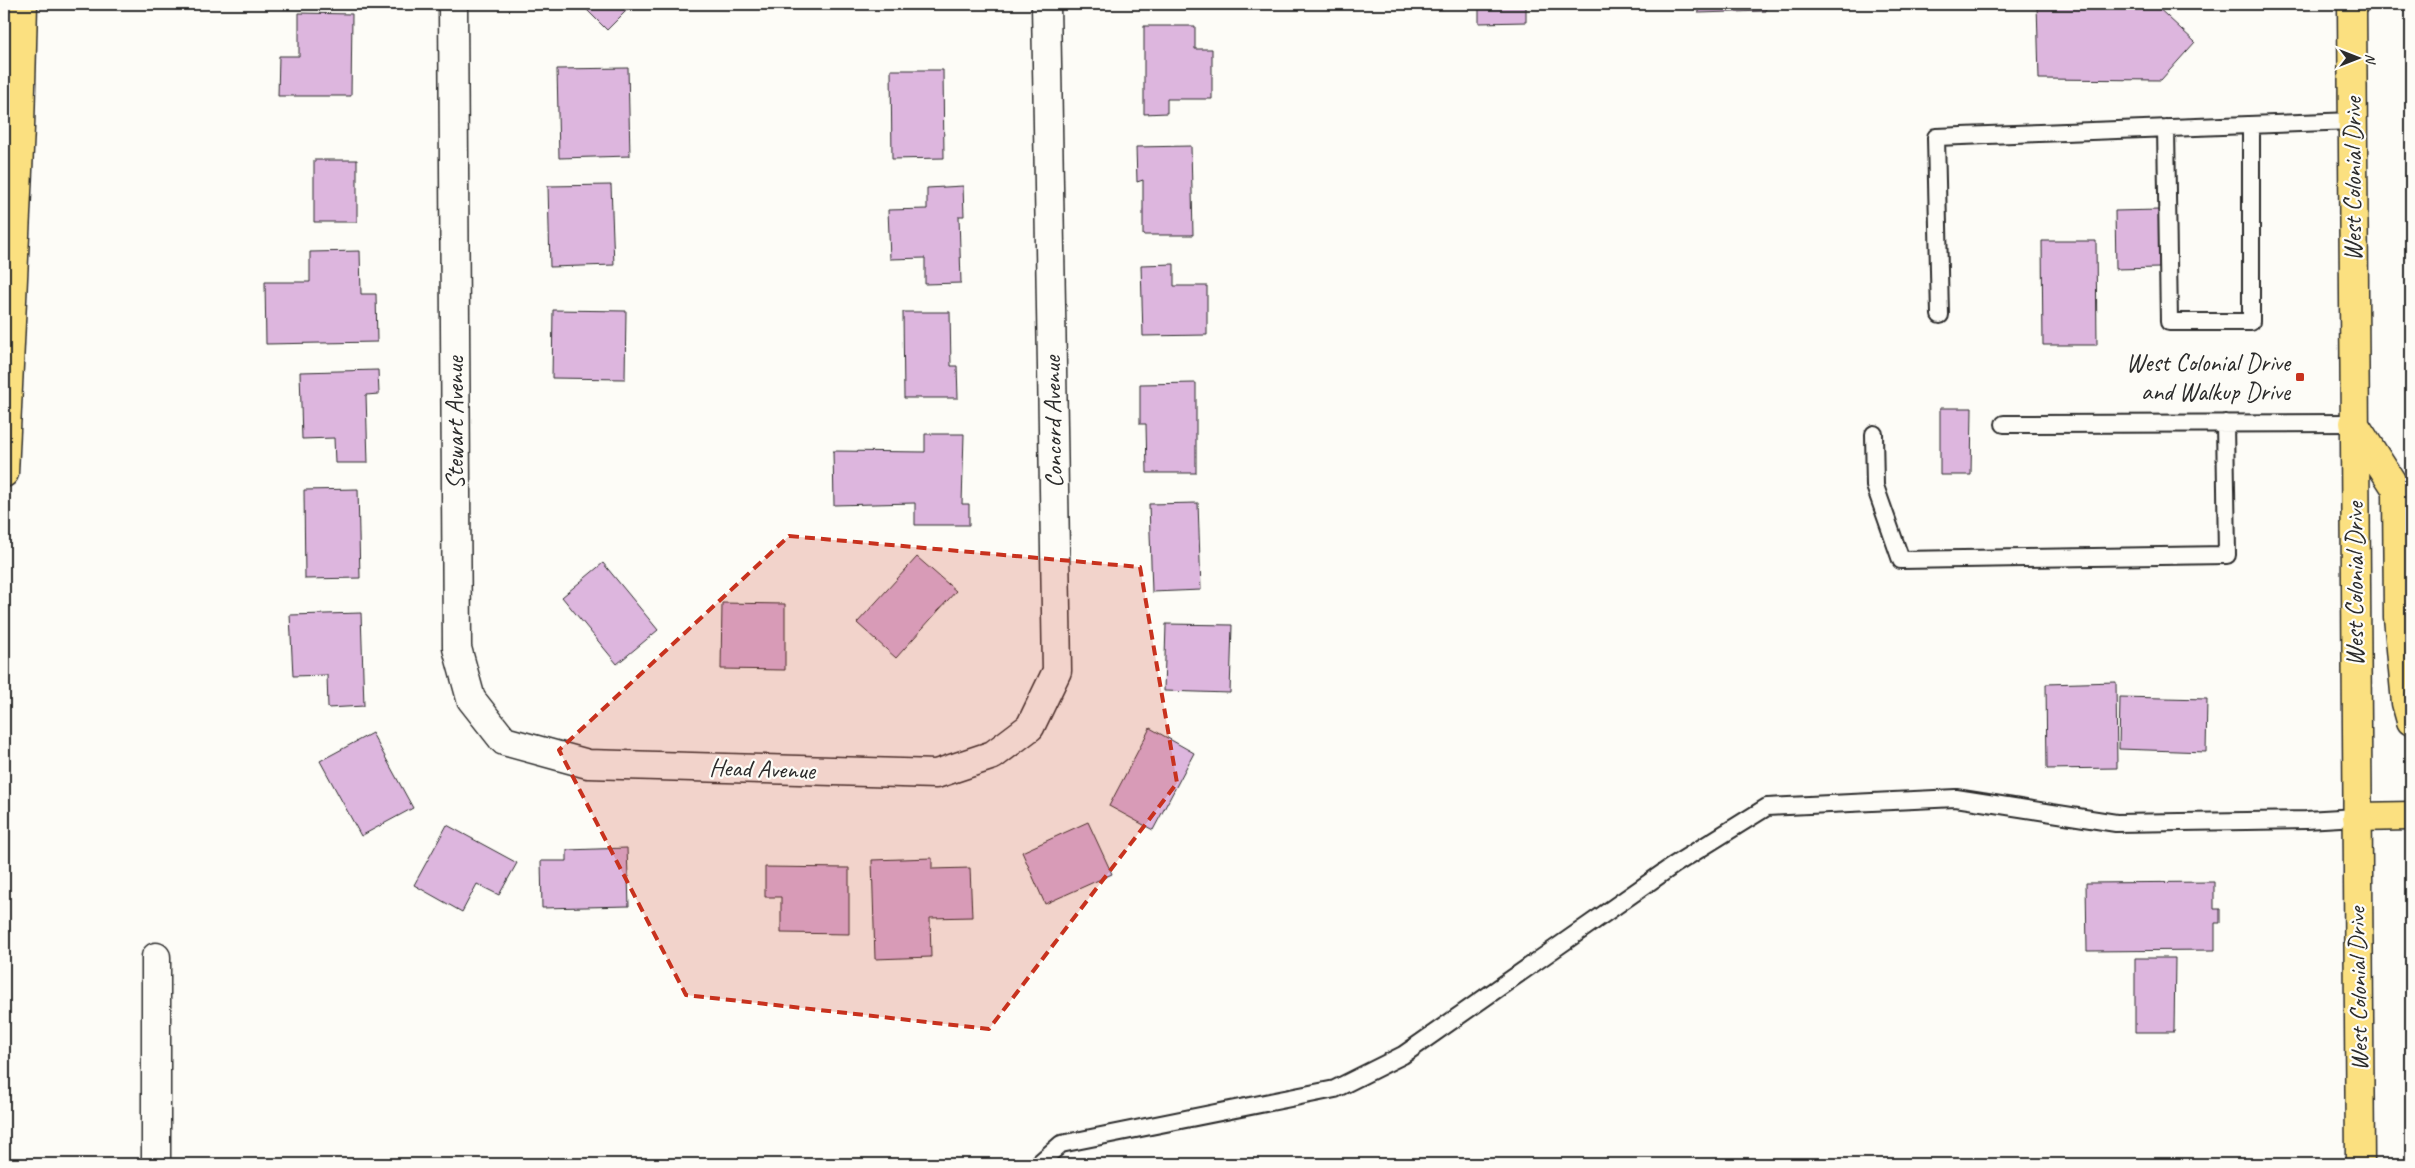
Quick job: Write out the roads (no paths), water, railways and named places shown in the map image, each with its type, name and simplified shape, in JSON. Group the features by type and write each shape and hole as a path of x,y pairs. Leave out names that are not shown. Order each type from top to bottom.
{"highway":[{"path":"4,472 20,127 23,4"},
{"name":"West Colonial Drive","path":"2352,4 2360,1164"},
{"path":"2354,423 2397,490 2398,617 2406,703 2411,721"},
{"path":"2357,816 2411,816"}],"street":[{"name":"Stewart Avenue","path":"453,4 457,648 471,699 504,741 588,764"},
{"name":"Concord Avenue","path":"936,774 993,755 1030,727 1058,671 1046,4"},
{"name":"Head Avenue","path":"588,764 936,774"},
{"path":"156,957 156,1164"}],"lane":[{"path":"1940,314 1936,137 2353,121"},
{"path":"2166,128 2169,322 2251,322 2251,125"},
{"path":"1874,434 1875,486 1901,560 2227,555 2225,423"},
{"path":"2004,424 2354,423"},
{"path":"1038,1164 1060,1144 1335,1089 1403,1055 1674,864 1767,807 1956,798 2116,822 2306,820 2357,816"}],"place":[{"name":"West Colonial Drive and Walkup Drive","path":"2300,377"}]}
